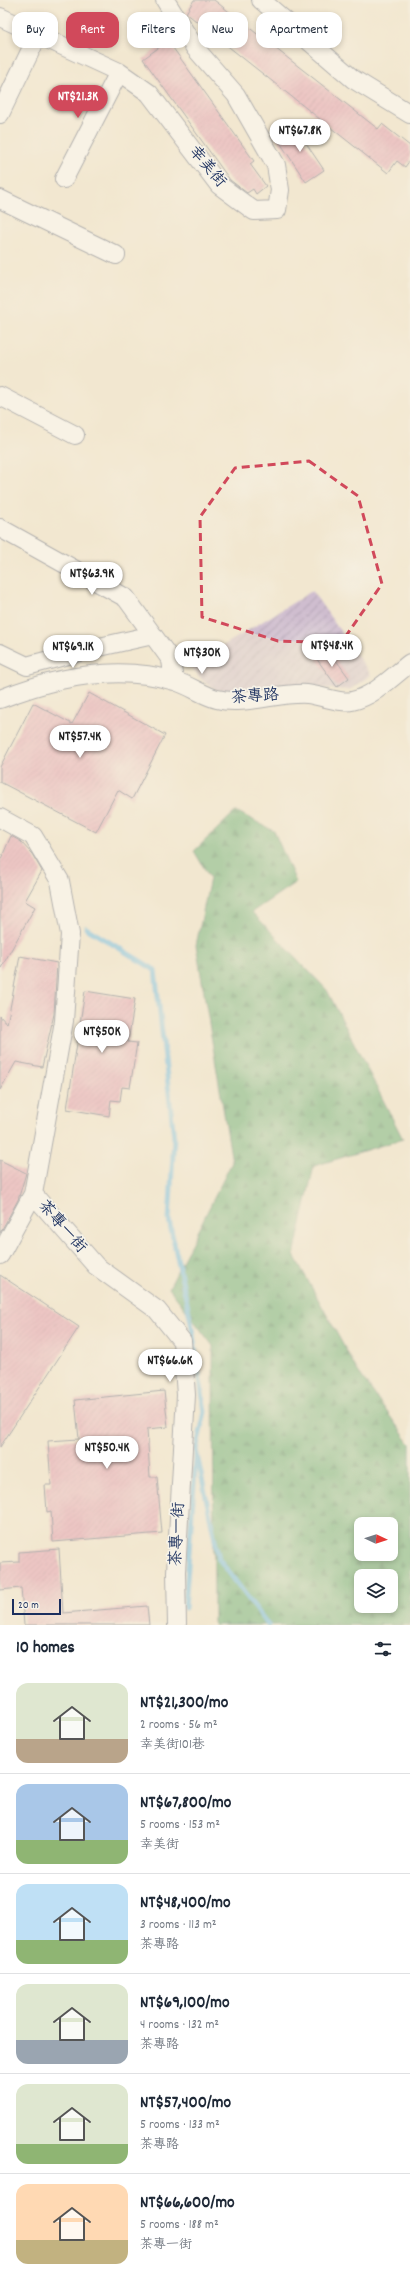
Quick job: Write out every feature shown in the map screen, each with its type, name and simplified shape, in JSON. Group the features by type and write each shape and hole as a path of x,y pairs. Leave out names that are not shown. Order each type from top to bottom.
{"street":[{"name":"幸美街","path":"58,44 118,72 149,93 219,185 254,211 278,210 280,190 276,165 236,95 195,48 165,0"},
{"path":"261,0 353,79 410,114"},
{"name":"幸美街","path":"0,17 12,23"},
{"path":"0,114 32,48"},
{"path":"64,179 118,72"},
{"path":"0,199 116,255"},
{"path":"0,396 75,436"},
{"path":"0,528 126,598 171,660 174,681"},
{"path":"0,653 27,666 86,650 153,635"},
{"name":"茶專路","path":"0,699 53,682 100,673 132,674 174,681 216,699 240,700 307,694 351,702 371,693 410,663"},
{"name":"茶專一街","path":"0,818 33,836 60,881 70,934 64,1021 33,1194 96,1266 157,1310 182,1341 186,1395 176,1572 177,1625"},
{"path":"0,1255 33,1194"}],"highlighted area":[{"path":"309,461 358,496 382,584 341,643 278,641 202,617 200,517 235,468"}],"shaded area":[{"path":"312,591 371,675 349,690 306,687 276,687 235,693 217,690 203,681 190,666"}],"green space":[{"path":"236,811 274,831 296,882 252,912 327,990 403,1139 314,1166 294,1255 357,1370 410,1444 410,1625 214,1625 213,1346 169,1288 232,1162 196,945 210,878 194,851"}],"building":[{"path":"194,0 214,0 229,12 198,12 198,23 190,16 190,12 187,12"},
{"path":"248,27 256,33 256,48 275,48 378,129 382,124 410,146 410,160 405,167 397,161 388,173 230,48 248,48"},
{"path":"158,48 173,48 254,161 250,164 266,186 256,194 253,189 247,193 230,180 143,59"},
{"path":"293,124 324,170 306,182 275,135"},
{"path":"328,649 349,678 337,687 316,658"},
{"path":"89,693 165,735 132,799 118,790 96,832 0,782 0,767 33,703 72,724"},
{"path":"11,836 20,841 32,854 42,871 25,901 35,907 0,970 0,861"},
{"path":"20,956 57,963 54,1014 42,1067 16,1062 0,1090 0,1016 7,1024"},
{"path":"85,991 135,999 128,1042 137,1043 130,1088 122,1087 120,1101 111,1100 109,1116 67,1109"},
{"path":"0,1160 26,1173 18,1200 0,1233"},
{"path":"0,1275 79,1327 0,1447"},
{"path":"164,1391 168,1427 147,1429 150,1477 157,1477 162,1533 53,1542 51,1511 47,1512 45,1485 51,1485 48,1441 79,1439 75,1400"},
{"path":"59,1549 63,1613 147,1606 149,1625 24,1625 21,1588 0,1590 0,1563 19,1562 19,1552"}],"waterway":[{"path":"86,928 155,970 174,1138 169,1220 191,1322 205,1412 196,1450 219,1559 268,1625"},
{"path":"185,1608 196,1457"}]}
